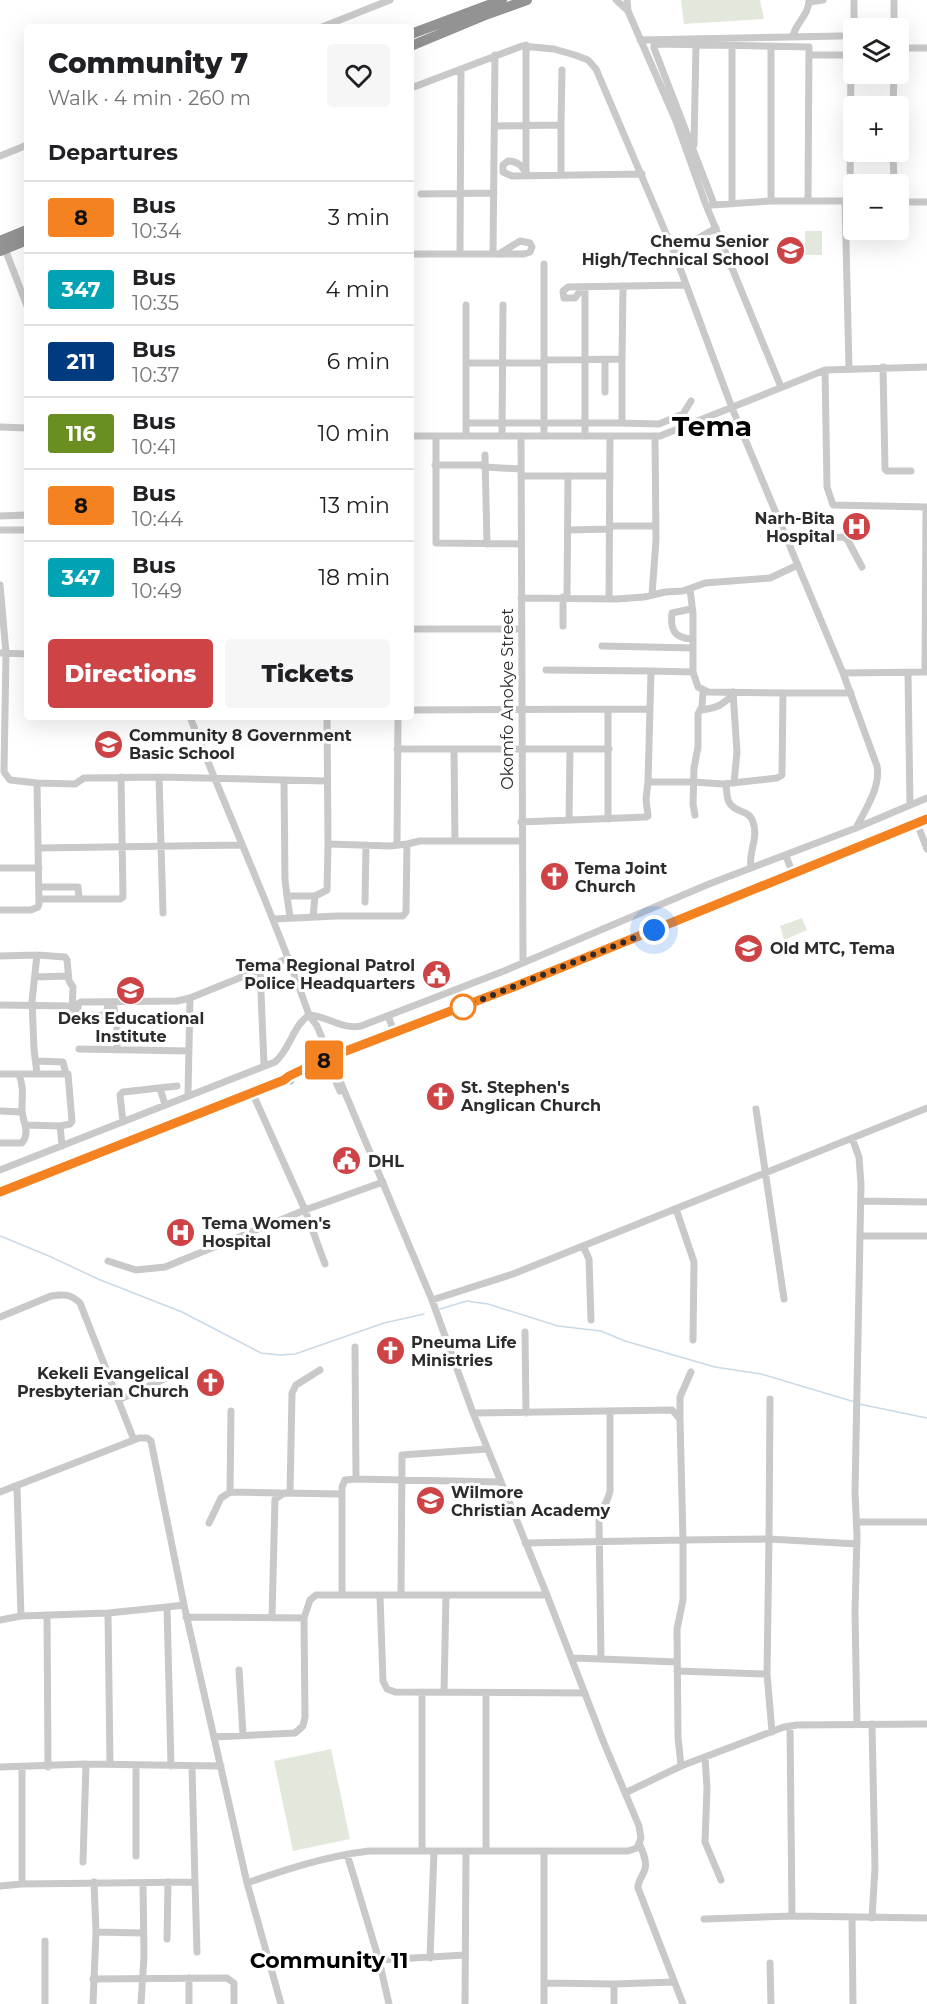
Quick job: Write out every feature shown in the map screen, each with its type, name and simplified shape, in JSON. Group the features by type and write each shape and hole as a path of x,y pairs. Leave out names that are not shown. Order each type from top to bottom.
{"highway":[{"path":"414,33 502,0"},
{"path":"414,45 527,0"},
{"path":"2,247 24,232"},
{"path":"2,247 24,241"}],"main road":[{"path":"0,1192 367,1047 371,1043 927,819"}],"street":[{"path":"330,24 390,0"},
{"path":"616,0 628,11"},
{"path":"627,0 628,11 710,205"},
{"path":"793,36 807,12 809,1 824,0"},
{"path":"854,0 854,18"},
{"path":"894,0 894,18"},
{"path":"640,40 841,36"},
{"path":"781,387 716,228 694,149 654,47 657,44 809,47 808,201"},
{"path":"526,45 527,174 642,174"},
{"path":"694,149 696,45"},
{"path":"414,87 518,46 554,49 592,63 612,104 674,252 732,408 843,673 878,770 875,787 856,828"},
{"path":"732,46 732,203"},
{"path":"771,46 771,201"},
{"path":"909,48 927,48"},
{"path":"810,55 843,51"},
{"path":"414,254 496,254 495,55"},
{"path":"460,69 460,254"},
{"path":"561,175 562,70"},
{"path":"850,174 852,84"},
{"path":"495,126 561,125"},
{"path":"0,156 24,146"},
{"path":"421,194 494,193"},
{"path":"710,205 771,201 843,201"},
{"path":"909,202 927,202"},
{"path":"674,252 716,228"},
{"path":"849,368 850,240"},
{"path":"2,247 24,299"},
{"path":"544,264 544,436"},
{"path":"585,436 584,287 686,285"},
{"path":"618,423 622,421 623,286"},
{"path":"466,305 466,436"},
{"path":"502,436 503,305"},
{"path":"466,363 622,359"},
{"path":"604,360 605,392"},
{"path":"883,367 885,469 887,471 911,471"},
{"path":"414,436 655,436 681,428 825,370 927,367"},
{"path":"825,370 827,487 832,505 926,507 926,672 843,673"},
{"path":"466,423 659,424 683,414 691,401"},
{"path":"0,427 24,428"},
{"path":"436,436 436,543 521,544"},
{"name":"Okomfo Anokye Street","path":"521,436 522,961"},
{"path":"609,599 610,436"},
{"path":"652,595 655,436"},
{"path":"485,455 487,544"},
{"path":"435,465 481,465 521,472 568,476 610,476"},
{"path":"563,626 568,476"},
{"path":"0,516 24,515"},
{"path":"568,530 655,526"},
{"path":"0,530 24,530"},
{"path":"788,540 843,537 862,567"},
{"path":"521,598 609,599 652,595 690,589 705,583 770,578 798,565"},
{"path":"0,585 3,653 2,772 10,780 75,784 84,778 121,777 327,781"},
{"path":"690,589 694,634 692,639 693,672 698,687 703,692 851,693"},
{"path":"691,609 672,613 671,620 676,636 692,639"},
{"path":"414,629 521,629"},
{"path":"602,646 693,648"},
{"path":"3,653 24,654"},
{"path":"546,670 693,672"},
{"path":"521,822 647,816 651,671"},
{"path":"908,673 910,806"},
{"path":"695,815 694,766 698,743 698,716 703,692"},
{"path":"648,782 730,783 777,778 782,775 783,693"},
{"path":"700,710 723,705 733,694"},
{"path":"733,694 736,752 728,802 733,808 751,816 754,824 755,834 749,859 751,868"},
{"path":"608,709 608,819"},
{"path":"414,710 649,710"},
{"path":"191,720 274,919 313,1028 329,1061 336,1085 348,1102 432,1300 487,1449 639,1826 645,1869 638,1882 638,1888 683,2004"},
{"path":"287,896 315,896 327,890 327,720"},
{"path":"397,845 398,720"},
{"path":"286,736 327,736"},
{"path":"397,749 609,749"},
{"path":"454,749 454,841"},
{"path":"569,820 570,749"},
{"path":"40,899 122,899 121,777"},
{"path":"159,777 163,913"},
{"path":"284,780 285,880 290,917"},
{"path":"0,910 36,909 40,899 37,783"},
{"path":"0,1170 275,1062 283,1055 292,1040 296,1026 309,1015 347,1027 361,1026 504,971 522,961 927,798"},
{"path":"917,823 927,849"},
{"path":"328,844 397,845 420,841 521,841"},
{"path":"274,919 404,916 406,912 407,844"},
{"path":"38,848 242,845"},
{"path":"365,902 366,845"},
{"path":"786,856 793,874"},
{"path":"0,868 39,868"},
{"path":"40,887 78,887 80,898"},
{"path":"313,917 315,896"},
{"path":"37,955 32,1006 37,1074"},
{"path":"0,956 65,957 68,976 73,987 72,1016 106,1014 110,1002"},
{"path":"78,1017 79,1003 177,1001 190,998 289,958"},
{"path":"260,968 264,1065"},
{"path":"35,977 68,976"},
{"path":"188,1095 190,998"},
{"path":"110,1002 117,1025 117,1050"},
{"path":"0,1005 72,1006"},
{"path":"388,1016 395,1034"},
{"path":"80,1049 189,1051"},
{"path":"27,1125 60,1126 72,1121 70,1077 66,1074 63,1062 36,1060"},
{"path":"0,1074 66,1074"},
{"path":"0,1143 22,1143 26,1136 27,1125 21,1112 23,1086 19,1074"},
{"path":"123,1122 120,1095 123,1092 177,1086"},
{"path":"160,1088 165,1104"},
{"path":"252,1092 325,1264"},
{"path":"432,1300 513,1274 927,1108"},
{"path":"756,1109 784,1299"},
{"path":"0,1111 21,1112"},
{"path":"60,1126 62,1146"},
{"path":"852,1138 859,1157 861,1201 855,1492 857,1724"},
{"path":"108,1261 136,1269 165,1267 304,1210 383,1182"},
{"path":"861,1201 927,1202"},
{"path":"676,1209 694,1262 693,1340"},
{"path":"860,1236 927,1236"},
{"path":"583,1246 589,1259 591,1320"},
{"path":"0,1317 51,1296 60,1294 74,1297 80,1303 134,1440"},
{"path":"525,1332 526,1413"},
{"path":"355,1347 356,1479"},
{"path":"287,1493 292,1393 296,1385 321,1370"},
{"path":"118,1400 182,1371"},
{"path":"681,1766 678,1737 676,1629 683,1600 680,1398 691,1372"},
{"path":"770,1399 767,1674 772,1732"},
{"path":"473,1413 672,1410 680,1419"},
{"path":"230,1492 231,1412"},
{"path":"602,1659 599,1520 601,1511 608,1502 610,1491 610,1412"},
{"path":"0,1492 134,1440 147,1438 152,1445 186,1617 247,1883 280,2004"},
{"path":"400,1595 402,1455 487,1449"},
{"path":"342,1594 341,1494 345,1480 501,1482"},
{"path":"16,1487 21,1616"},
{"path":"209,1523 214,1508 221,1498 230,1492 341,1494"},
{"path":"272,1618 273,1506 278,1496 287,1493"},
{"path":"857,1522 927,1522"},
{"path":"525,1543 769,1539 857,1544"},
{"path":"214,1737 295,1733 303,1726 305,1717 304,1618 310,1600 316,1595 547,1594"},
{"path":"444,1692 446,1595"},
{"path":"380,1596 383,1681 387,1689 395,1692 585,1693"},
{"path":"0,1620 21,1616 108,1612 184,1605"},
{"path":"167,1607 171,1766"},
{"path":"108,1612 110,1764"},
{"path":"47,1615 48,1767"},
{"path":"186,1617 304,1618"},
{"path":"572,1658 767,1674"},
{"path":"239,1670 243,1735"},
{"path":"422,1692 422,1850"},
{"path":"486,1693 486,1850"},
{"path":"872,1724 875,1868 872,1918"},
{"path":"625,1793 681,1766 790,1726 927,1724"},
{"path":"790,1726 792,1916"},
{"path":"705,1757 707,1788 705,1842 721,1880"},
{"path":"84,1862 86,1764"},
{"path":"0,1767 86,1764 221,1766"},
{"path":"136,1766 136,1856"},
{"path":"22,1767 22,1884"},
{"path":"192,1767 197,1952"},
{"path":"247,1883 298,1866 369,1851 628,1851 640,1845"},
{"path":"430,1958 434,1851"},
{"path":"465,2004 466,1851"},
{"path":"544,1852 544,2004"},
{"path":"347,1854 379,1960 389,2004"},
{"path":"0,1886 94,1882 143,1884 195,1882"},
{"path":"93,2004 96,1932 94,1882"},
{"path":"167,1939 168,1882"},
{"path":"141,2004 144,1956 143,1884"},
{"path":"704,1919 792,1916 927,1918"},
{"path":"852,1918 853,2004"},
{"path":"96,1932 142,1933"},
{"path":"45,1941 45,2004"},
{"path":"379,1960 465,1955"},
{"path":"770,1963 771,2004"},
{"path":"189,1978 189,2004"},
{"path":"93,1979 231,1980 234,1983 234,2004"},
{"path":"544,1983 674,1982"},
{"path":"614,1984 614,2004"}],"shaded area":[{"path":"681,0 760,0 764,19 684,24"},
{"path":"805,231 822,231 822,255 805,255"},
{"path":"802,918 807,930 784,940 780,926"},
{"path":"331,1749 350,1839 293,1851 274,1761"}],"waterway":[{"path":"0,1236 98,1279 182,1312 261,1353 295,1354 384,1323 424,1314"},
{"path":"440,1309 467,1301 488,1304 558,1326 601,1331 625,1341 715,1367 761,1374 855,1402"},
{"path":"859,1404 927,1418"}],"bus line":[{"name":"8","path":"0,1192 284,1080 325,1059 516,986 927,819"}],"place":[{"name":"Chemu Senior High/Technical School","path":"790,250"},
{"name":"Narh-Bita Hospital","path":"856,527"},
{"name":"Community 8 Government Basic School","path":"108,744"},
{"name":"Tema Joint Church","path":"554,877"},
{"name":"Old MTC, Tema","path":"749,948"},
{"name":"Tema Regional Patrol Police Headquarters","path":"436,974"},
{"name":"Deks Educational Institute","path":"131,990"},
{"name":"St. Stephen's Anglican Church","path":"440,1096"},
{"name":"DHL","path":"347,1161"},
{"name":"Tema Women's Hospital","path":"181,1232"},
{"name":"Pneuma Life Ministries","path":"390,1351"},
{"name":"Kekeli Evangelical Presbyterian Church","path":"210,1382"},
{"name":"Wilmore Christian Academy","path":"430,1501"}],"district":[{"name":"Tema","path":"712,426"},
{"name":"Community 11","path":"329,1960"}],"route":[{"path":"463,1007 654,930"}]}
